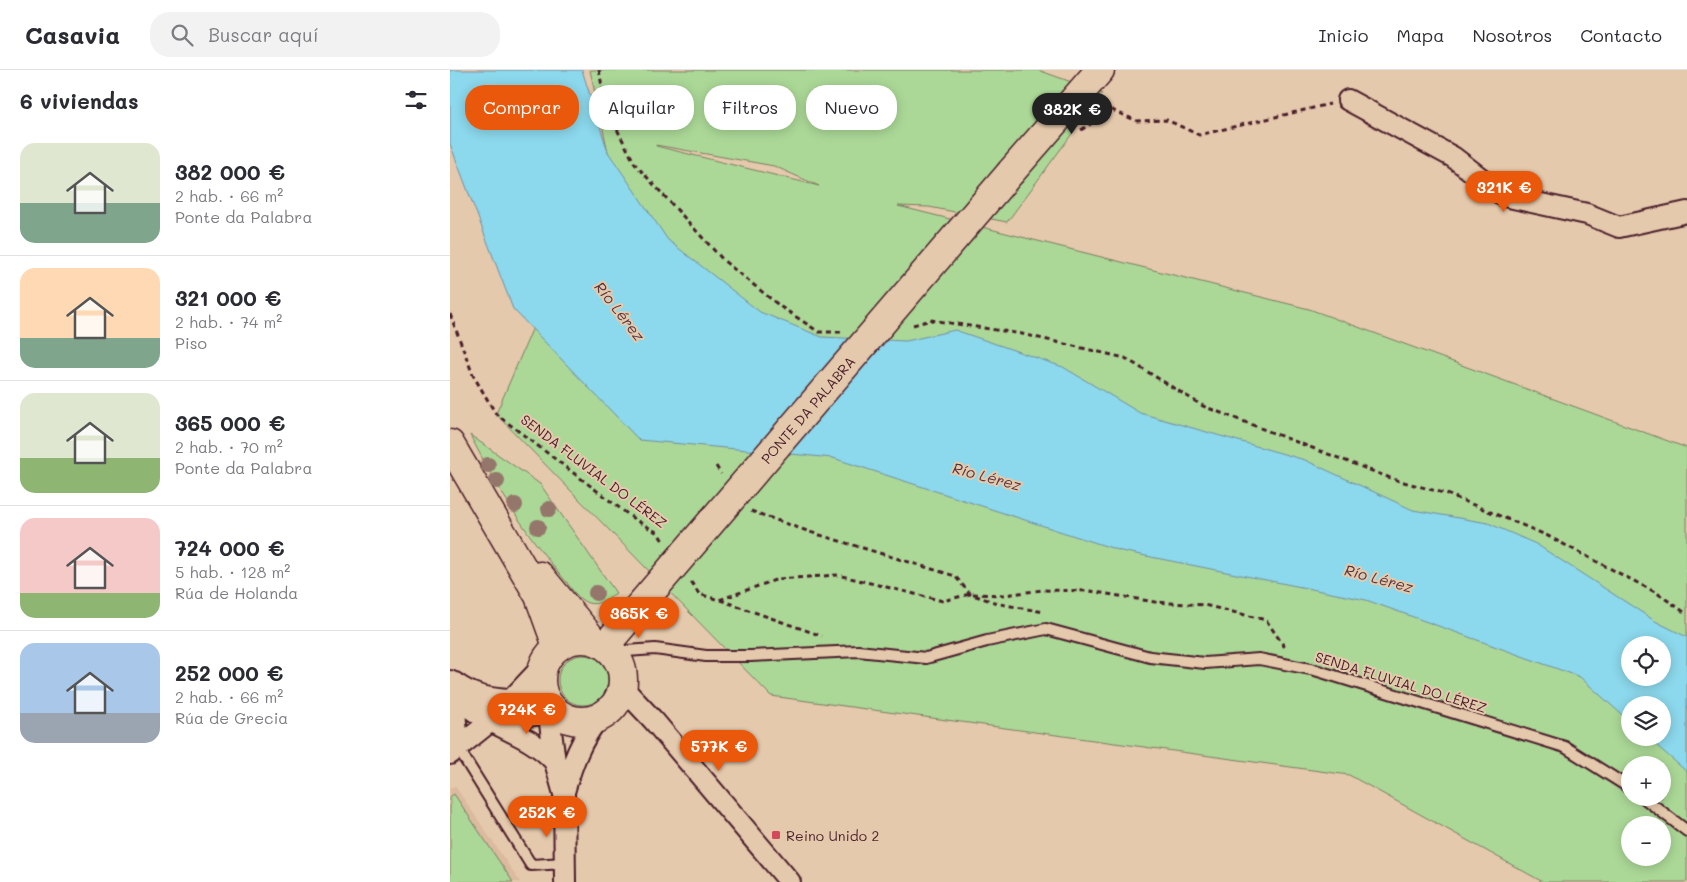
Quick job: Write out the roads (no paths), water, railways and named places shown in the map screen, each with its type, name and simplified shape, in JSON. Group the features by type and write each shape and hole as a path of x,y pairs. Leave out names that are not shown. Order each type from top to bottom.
{"street":[{"name":"PONTE DA PALABRA","path":"603,646 1100,70"},
{"path":"1348,100 1452,157 1504,196 1587,214 1619,227 1687,212"},
{"path":"450,444 483,504 539,596 550,657 541,689 552,708 562,716 575,720 588,720 600,716 611,709 618,699 622,687 621,668 483,504"},
{"path":"454,751 491,721 550,657 580,638 603,646"},
{"path":"450,680 468,693 491,699 511,700"},
{"path":"450,680 461,700 491,721 527,738 556,762"},
{"path":"450,687 455,710 454,751"},
{"path":"622,687 654,721 790,882"},
{"path":"491,721 542,714 552,708"},
{"path":"552,708 550,723 556,762 564,794 565,872"},
{"path":"564,794 573,760 588,731 600,716"}],"lane":[{"name":"SENDA FLUVIAL DO LÉREZ","path":"603,646 655,649 706,656 858,652 926,658 986,641 1046,629 1150,657 1205,663 1259,659 1297,666 1565,747 1621,782"},
{"path":"454,751 531,865 565,872"},
{"path":"1654,806 1687,831"}],"water":[{"name":"Río Lérez","path":"450,70 582,70 589,92 589,130 601,130 608,152 668,240 760,312 822,337 906,341 955,330 1063,367 1140,413 1305,460 1413,510 1488,523 1536,544 1655,621 1687,637 1687,772 1671,756 1657,746 1671,746 1671,696 1621,696 1621,714 1580,677 1366,600 1121,551 833,458 639,440 513,309 450,144"}],"place":[{"name":"Reino Unido 2","path":"776,835"}]}
